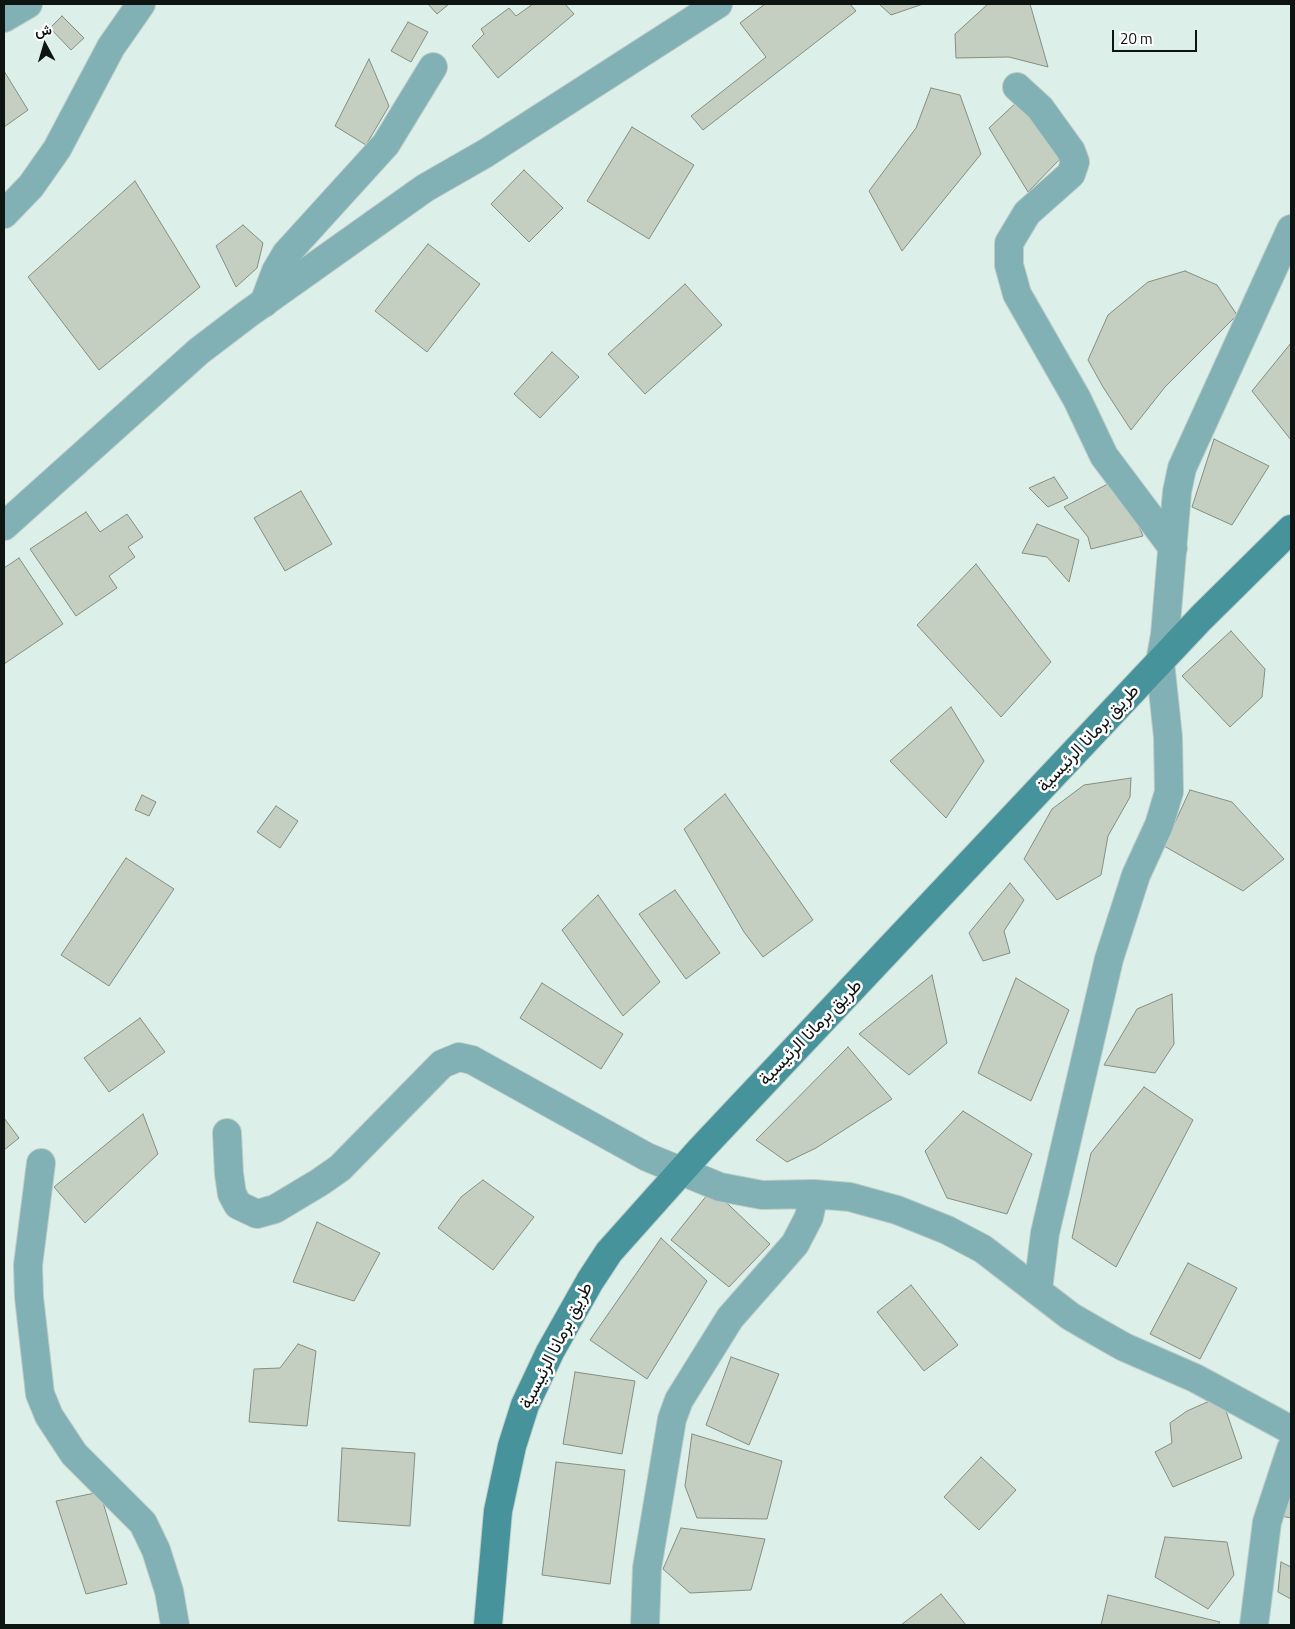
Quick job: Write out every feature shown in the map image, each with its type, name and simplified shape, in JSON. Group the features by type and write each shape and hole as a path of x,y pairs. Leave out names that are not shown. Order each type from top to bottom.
{"main road":[{"name":"طريق برمانا الرئيسية","path":"488,1625 498,1511 512,1446 525,1405 550,1352 590,1281 609,1252 638,1218 1160,662 1291,529"}],"street":[{"path":"4,18 28,4"},
{"path":"4,214 31,186 57,149 111,47 141,4"},
{"path":"4,526 199,351 264,302 425,188 486,153 718,4"},
{"path":"264,302 276,272 286,254 386,144 433,67"},
{"path":"1017,87 1040,108 1071,150 1075,162 1071,174 1027,213 1009,243 1009,264 1017,294 1076,398 1104,456 1173,548"},
{"path":"1038,1289 1045,1233 1109,959 1136,875 1159,825 1169,792 1168,737 1160,662 1165,635 1177,492 1182,468 1291,229"},
{"path":"227,1134 232,1194 238,1205 257,1214 275,1210 340,1168 435,1070 450,1059 460,1057 482,1064 512,1084 611,1138 682,1172 720,1187 762,1195 814,1194 850,1197 897,1210 947,1230 983,1249 1038,1289 1070,1316 1109,1338 1194,1378 1291,1430"},
{"path":"41,1163 28,1265 29,1297 40,1394 49,1416 74,1454 143,1523 156,1550 170,1591 175,1625"},
{"path":"645,1625 648,1568 672,1419 679,1400 730,1318 795,1244 809,1217 814,1194"},
{"path":"1254,1625 1267,1522 1291,1449"}],"building":[{"path":"428,4 449,4 437,14"},
{"path":"533,4 565,4 574,14 498,78 472,46 484,34 481,29 509,8 516,16"},
{"path":"765,4 850,4 856,11 703,130 691,116 766,57 740,23"},
{"path":"879,4 923,4 891,15"},
{"path":"988,4 1030,4 1048,67 1009,57 956,58 955,34"},
{"path":"62,16 84,38 71,50 50,28"},
{"path":"408,22 428,32 411,62 391,51"},
{"path":"369,59 389,106 366,145 335,126"},
{"path":"4,71 28,110 4,127"},
{"path":"931,88 960,95 981,154 902,251 869,191 916,128"},
{"path":"1020,99 1060,159 1028,192 989,128"},
{"path":"632,127 694,165 649,239 587,201"},
{"path":"524,170 563,208 529,242 491,204"},
{"path":"135,181 200,287 99,370 28,277"},
{"path":"243,225 263,243 257,268 236,287 216,246"},
{"path":"428,244 480,284 427,352 375,311"},
{"path":"1185,271 1217,285 1237,315 1165,387 1131,430 1088,360 1108,315 1148,282"},
{"path":"685,284 722,325 645,394 608,354"},
{"path":"1291,343 1291,440 1252,391"},
{"path":"552,352 579,377 540,418 514,394"},
{"path":"1214,439 1269,466 1232,525 1192,507"},
{"path":"1054,477 1068,498 1048,507 1029,488"},
{"path":"1119,478 1143,536 1091,549 1088,537 1064,507"},
{"path":"301,491 332,544 285,571 254,518"},
{"path":"86,512 100,532 127,514 143,537 128,547 135,557 109,576 117,588 76,616 30,549"},
{"path":"1037,524 1079,540 1069,582 1047,557 1022,553"},
{"path":"19,558 63,624 4,664 4,568"},
{"path":"976,564 1051,662 1001,717 917,625"},
{"path":"1231,631 1265,669 1262,697 1230,727 1182,676"},
{"path":"951,707 984,761 946,818 890,761"},
{"path":"1131,778 1130,797 1108,836 1101,875 1057,900 1024,859 1052,809 1084,785"},
{"path":"1190,790 1232,802 1284,859 1243,891 1164,846"},
{"path":"725,794 813,920 763,957 744,932 684,829"},
{"path":"142,795 156,802 149,816 135,810"},
{"path":"276,806 298,821 280,848 257,832"},
{"path":"126,858 174,889 109,986 61,955"},
{"path":"1010,883 1024,900 1004,931 1010,953 983,961 969,933"},
{"path":"675,890 720,953 686,979 639,914"},
{"path":"598,895 660,982 623,1016 562,930"},
{"path":"932,975 947,1043 909,1075 859,1034"},
{"path":"1016,978 1069,1010 1031,1101 978,1073"},
{"path":"542,983 623,1034 601,1069 520,1018"},
{"path":"1172,994 1174,1044 1155,1073 1104,1065 1137,1009"},
{"path":"140,1018 165,1052 109,1092 84,1058"},
{"path":"848,1047 892,1099 816,1148 787,1162 756,1140"},
{"path":"1144,1087 1193,1120 1116,1267 1072,1238 1091,1153"},
{"path":"963,1111 1032,1154 1007,1214 947,1198 925,1151"},
{"path":"143,1114 158,1154 85,1223 54,1187"},
{"path":"4,1118 19,1138 4,1150"},
{"path":"483,1180 534,1217 493,1270 438,1228 461,1197"},
{"path":"712,1189 770,1244 729,1287 671,1240"},
{"path":"317,1222 380,1253 354,1301 293,1282"},
{"path":"661,1238 707,1281 647,1379 590,1340"},
{"path":"1188,1263 1237,1288 1200,1359 1150,1334"},
{"path":"911,1285 958,1345 924,1371 877,1312"},
{"path":"298,1344 316,1351 307,1426 249,1422 254,1369 280,1368"},
{"path":"731,1357 779,1374 749,1445 706,1425"},
{"path":"575,1372 635,1381 622,1454 563,1444"},
{"path":"1221,1396 1242,1458 1173,1487 1155,1452 1172,1443 1170,1423 1187,1411"},
{"path":"692,1434 782,1461 767,1519 697,1518 685,1486"},
{"path":"342,1448 415,1453 410,1526 338,1521"},
{"path":"981,1457 1016,1490 979,1530 944,1497"},
{"path":"556,1462 625,1470 610,1584 542,1575"},
{"path":"1291,1491 1291,1518 1281,1516"},
{"path":"100,1492 127,1584 86,1594 56,1501"},
{"path":"681,1528 765,1539 751,1590 690,1593 663,1569"},
{"path":"1165,1537 1227,1542 1234,1575 1208,1609 1155,1577"},
{"path":"1281,1562 1291,1567 1291,1599 1278,1592"},
{"path":"941,1594 966,1625 901,1625"},
{"path":"1108,1595 1220,1622 1218,1625 1101,1625"}]}
